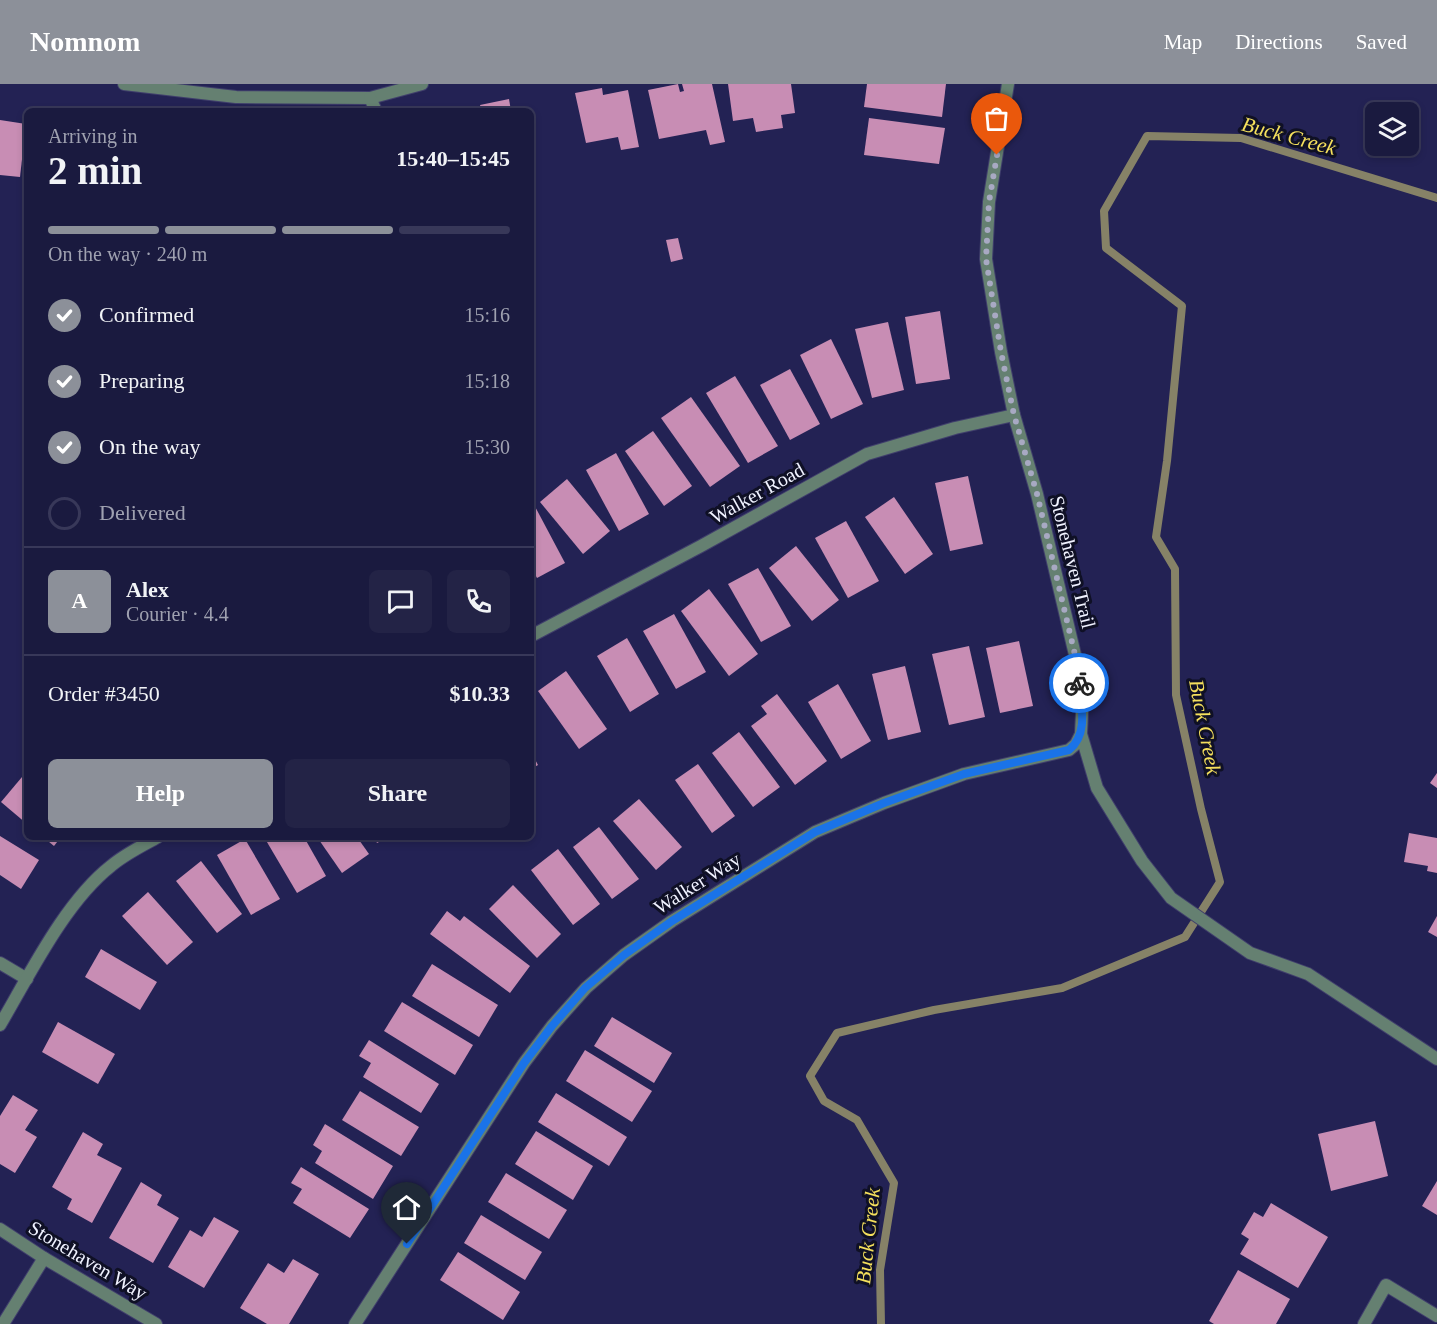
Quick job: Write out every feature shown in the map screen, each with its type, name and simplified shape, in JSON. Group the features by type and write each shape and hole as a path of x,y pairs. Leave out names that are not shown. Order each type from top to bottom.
{"street":[{"path":"124,84 236,98 370,98 422,84"},
{"name":"Stonehaven Trail","path":"1008,84 989,202 986,259 1014,415 1037,494 1076,659 1082,712 1081,734 1098,788 1142,861 1171,898 1250,952 1308,974 1437,1059"},
{"path":"370,98 375,108"},
{"name":"Walker Road","path":"534,634 701,546 867,454 955,428 1014,415"},
{"name":"Walker Way","path":"355,1324 524,1063 585,988 624,955 672,921 815,832 884,803 964,774 1069,750 1076,744 1081,734"},
{"path":"0,1025 62,922 90,885 110,866 153,840"},
{"path":"0,963 27,979"},
{"name":"Stonehaven Way","path":"0,1229 44,1258 156,1324"},
{"path":"3,1324 44,1258"},
{"path":"1364,1324 1386,1286 1437,1316"}],"building":[{"path":"678,84 680,92 684,91 682,84 712,84 725,142 710,145 706,130 659,139 648,90"},
{"path":"728,84 791,84 795,113 781,115 783,128 756,132 753,118 733,121"},
{"path":"867,84 946,84 942,117 864,107"},
{"path":"602,88 603,95 628,90 639,147 621,150 618,137 586,143 575,93"},
{"path":"509,99 510,108 481,108 480,105"},
{"path":"869,118 945,128 939,164 864,155"},
{"path":"0,120 24,124 20,177 0,175"},
{"path":"678,238 683,259 671,262 666,240"},
{"path":"940,311 950,379 916,384 905,317"},
{"path":"888,322 904,390 872,398 855,329"},
{"path":"831,339 863,404 831,419 800,355"},
{"path":"790,369 820,424 790,440 760,385"},
{"path":"735,376 778,446 748,463 706,393"},
{"path":"691,397 740,466 710,487 661,418"},
{"path":"653,431 692,486 664,506 625,451"},
{"path":"616,453 649,514 619,531 586,470"},
{"path":"968,476 983,544 950,551 935,483"},
{"path":"567,479 610,531 583,554 540,502"},
{"path":"894,497 933,554 905,574 865,517"},
{"path":"534,505 565,563 537,578 534,572"},
{"path":"846,521 879,581 848,598 815,538"},
{"path":"796,546 839,600 812,621 769,568"},
{"path":"758,568 791,626 761,642 728,584"},
{"path":"709,589 758,654 729,676 681,611"},
{"path":"674,614 706,672 676,689 643,631"},
{"path":"627,638 659,694 630,712 597,656"},
{"path":"1019,641 1033,706 1000,713 986,648"},
{"path":"969,646 985,717 949,725 932,654"},
{"path":"905,666 921,732 888,740 872,674"},
{"path":"566,671 607,729 579,749 538,691"},
{"path":"838,684 871,741 841,759 808,702"},
{"path":"777,694 827,761 795,785 751,726 767,714 761,706"},
{"path":"739,732 780,787 753,807 712,753"},
{"path":"698,764 735,816 712,833 675,780"},
{"path":"1437,773 1437,788 1430,783"},
{"path":"22,777 24,779 24,821 1,802"},
{"path":"639,799 682,847 656,870 613,821"},
{"path":"599,827 639,879 612,899 573,847"},
{"path":"1409,833 1437,838 1437,873 1427,871 1428,866 1404,862"},
{"path":"0,836 39,860 21,889 0,875"},
{"path":"47,840 59,840 54,846"},
{"path":"246,840 280,899 251,915 217,855"},
{"path":"266,840 306,840 326,876 297,893"},
{"path":"319,840 359,840 369,854 342,873"},
{"path":"558,849 600,904 573,925 531,870"},
{"path":"201,861 242,914 217,933 176,881"},
{"path":"513,885 561,934 537,958 489,909"},
{"path":"148,892 193,942 167,965 122,916"},
{"path":"447,911 460,921 464,916 530,966 510,993 430,934"},
{"path":"1437,916 1437,937 1428,932"},
{"path":"101,949 157,982 140,1010 85,977"},
{"path":"432,964 498,1005 479,1037 412,996"},
{"path":"402,1002 473,1045 455,1075 384,1031"},
{"path":"612,1017 672,1053 654,1083 594,1046"},
{"path":"58,1022 115,1054 98,1084 42,1052"},
{"path":"369,1040 439,1084 421,1113 363,1077 371,1063 359,1056"},
{"path":"585,1050 652,1091 632,1122 566,1081"},
{"path":"360,1091 419,1127 401,1156 342,1120"},
{"path":"556,1093 627,1137 609,1166 538,1122"},
{"path":"13,1095 38,1110 25,1130 37,1137 15,1173 0,1164 0,1116"},
{"path":"1375,1121 1388,1176 1331,1191 1318,1134"},
{"path":"325,1124 393,1166 373,1199 315,1163 322,1151 313,1145"},
{"path":"536,1131 593,1166 573,1200 515,1164"},
{"path":"83,1132 103,1144 97,1155 122,1168 92,1223 67,1209 72,1199 52,1187"},
{"path":"301,1167 369,1209 350,1238 293,1203 302,1189 291,1183"},
{"path":"506,1173 567,1210 549,1239 488,1202"},
{"path":"1437,1181 1437,1215 1422,1206"},
{"path":"141,1182 162,1195 157,1205 179,1218 153,1263 109,1238"},
{"path":"1271,1203 1328,1237 1298,1288 1240,1254 1249,1239 1241,1234 1254,1212 1263,1217"},
{"path":"481,1215 542,1252 525,1280 464,1243"},
{"path":"214,1217 239,1231 204,1288 168,1267 190,1230 202,1237"},
{"path":"458,1252 520,1292 503,1320 440,1280"},
{"path":"293,1259 319,1274 289,1324 267,1324 240,1308 268,1263 284,1273"},
{"path":"1238,1270 1290,1299 1276,1324 1214,1324 1209,1321"}],"waterway":[{"name":"Buck Creek","path":"881,1324 880,1270 894,1183 857,1120 824,1101 810,1076 837,1033 934,1010 1062,988 1185,937 1220,882 1176,695 1175,569 1156,537 1167,461 1182,306 1106,248 1104,211 1147,136 1241,138 1437,198"}],"way so far":[{"path":"997,155 989,202 986,259 1014,415 1037,494 1076,659 1079,683"}],"route":[{"path":"407,1244 524,1063 585,988 624,955 672,921 815,832 884,803 964,774 1069,750 1076,744 1081,734 1082,712 1079,683"}]}
